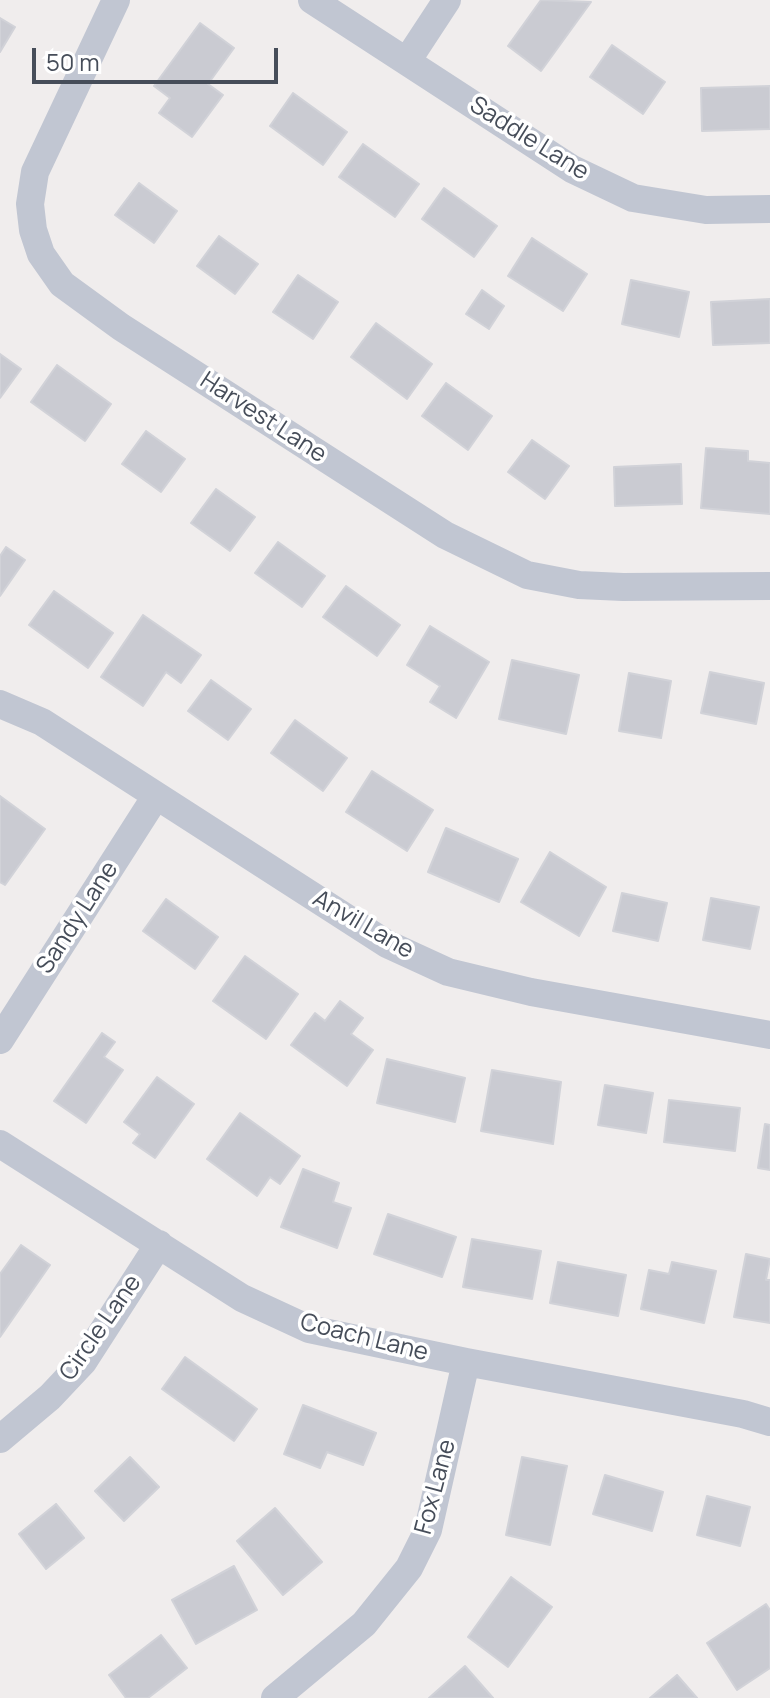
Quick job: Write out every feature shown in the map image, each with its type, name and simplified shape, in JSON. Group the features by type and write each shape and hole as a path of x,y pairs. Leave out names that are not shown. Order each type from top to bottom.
{"street":[{"name":"Harvest Lane","path":"116,0 35,172 30,204 33,230 41,254 62,284 121,327 445,535 527,575 608,587 770,586"},
{"name":"Saddle Lane","path":"312,0 572,169 633,198 706,210 770,209"},
{"path":"407,61 447,0"},
{"name":"Anvil Lane","path":"0,704 42,722 387,944 448,972 531,992 770,1035"},
{"name":"Sandy Lane","path":"0,1040 156,796"},
{"name":"Coach Lane","path":"0,1144 242,1298 309,1329 743,1414 770,1422"},
{"name":"Circle Lane","path":"0,1439 50,1397 83,1362 159,1244"},
{"name":"Fox Lane","path":"275,1698 364,1624 409,1568 428,1530 466,1362"}],"building":[{"path":"541,0 591,2 541,71 508,46"},
{"path":"0,18 15,27 0,52"},
{"path":"200,23 234,48 208,84 223,95 192,137 159,113 170,98 154,86"},
{"path":"612,45 665,82 643,114 590,77"},
{"path":"770,86 770,129 702,131 701,88"},
{"path":"293,93 347,132 323,165 270,126"},
{"path":"363,144 419,184 395,217 339,177"},
{"path":"139,183 177,211 154,243 115,215"},
{"path":"444,188 497,226 474,257 422,219"},
{"path":"219,236 258,264 235,294 197,266"},
{"path":"532,238 587,274 563,311 508,276"},
{"path":"298,275 338,302 313,339 273,312"},
{"path":"631,280 689,292 679,337 622,324"},
{"path":"482,290 504,306 489,329 466,314"},
{"path":"770,299 770,343 713,345 711,302"},
{"path":"376,323 432,364 407,399 351,357"},
{"path":"0,354 21,369 0,398"},
{"path":"57,365 111,404 85,441 31,402"},
{"path":"446,383 492,416 468,450 422,416"},
{"path":"146,431 185,459 161,492 122,464"},
{"path":"532,440 569,466 545,499 508,472"},
{"path":"706,448 748,451 748,461 770,463 770,514 701,508"},
{"path":"681,464 682,504 615,506 614,467"},
{"path":"216,489 255,517 230,551 191,523"},
{"path":"278,542 325,576 302,607 255,573"},
{"path":"6,547 25,560 0,596 0,556"},
{"path":"346,586 400,625 377,656 323,617"},
{"path":"54,591 113,633 88,668 29,625"},
{"path":"143,615 201,655 181,683 166,672 143,706 101,677"},
{"path":"430,626 489,662 456,718 430,702 440,686 407,665"},
{"path":"512,660 579,675 566,734 499,719"},
{"path":"710,672 764,683 756,724 701,713"},
{"path":"629,673 671,681 661,738 619,731"},
{"path":"211,680 251,709 228,740 188,711"},
{"path":"295,720 347,758 323,791 271,753"},
{"path":"372,771 433,810 407,851 346,812"},
{"path":"0,796 45,829 5,885 0,882"},
{"path":"446,828 518,859 499,902 428,872"},
{"path":"550,852 606,887 579,936 521,902"},
{"path":"622,893 667,903 658,941 613,931"},
{"path":"711,898 759,907 750,949 703,940"},
{"path":"166,899 218,937 195,969 143,931"},
{"path":"245,956 298,994 266,1039 213,1001"},
{"path":"340,1001 363,1018 351,1034 373,1050 347,1086 291,1045 315,1013 325,1021"},
{"path":"102,1033 115,1042 104,1057 123,1070 86,1123 54,1101"},
{"path":"387,1059 465,1078 455,1122 377,1103"},
{"path":"492,1070 561,1082 553,1144 481,1131"},
{"path":"157,1077 194,1104 155,1158 133,1143 140,1134 124,1122"},
{"path":"605,1085 653,1093 646,1133 598,1125"},
{"path":"669,1100 740,1108 735,1151 664,1142"},
{"path":"240,1113 300,1156 280,1184 270,1177 257,1196 207,1159"},
{"path":"765,1124 770,1125 770,1170 758,1168"},
{"path":"303,1169 339,1183 333,1202 351,1208 337,1248 281,1227"},
{"path":"388,1214 456,1237 442,1277 374,1254"},
{"path":"472,1239 541,1251 532,1299 463,1287"},
{"path":"21,1245 50,1265 0,1337 0,1274"},
{"path":"746,1254 770,1259 766,1280 770,1280 770,1323 734,1317"},
{"path":"558,1262 626,1275 618,1316 550,1303"},
{"path":"672,1262 716,1271 704,1323 641,1309 649,1270 669,1274"},
{"path":"185,1357 257,1409 234,1441 162,1389"},
{"path":"303,1405 376,1433 363,1465 327,1452 320,1468 284,1454"},
{"path":"130,1457 159,1487 124,1521 95,1491"},
{"path":"522,1457 567,1466 550,1545 506,1535"},
{"path":"605,1475 663,1492 652,1531 593,1514"},
{"path":"707,1496 750,1507 740,1546 697,1535"},
{"path":"56,1504 84,1538 46,1569 19,1534"},
{"path":"275,1508 322,1562 283,1595 237,1541"},
{"path":"234,1566 257,1610 196,1644 172,1600"},
{"path":"511,1577 552,1607 508,1667 468,1637"},
{"path":"766,1604 770,1610 770,1668 737,1690 707,1643"},
{"path":"161,1635 187,1668 148,1698 126,1698 109,1675"},
{"path":"465,1666 493,1698 429,1698"},
{"path":"677,1675 697,1698 650,1698"}]}
